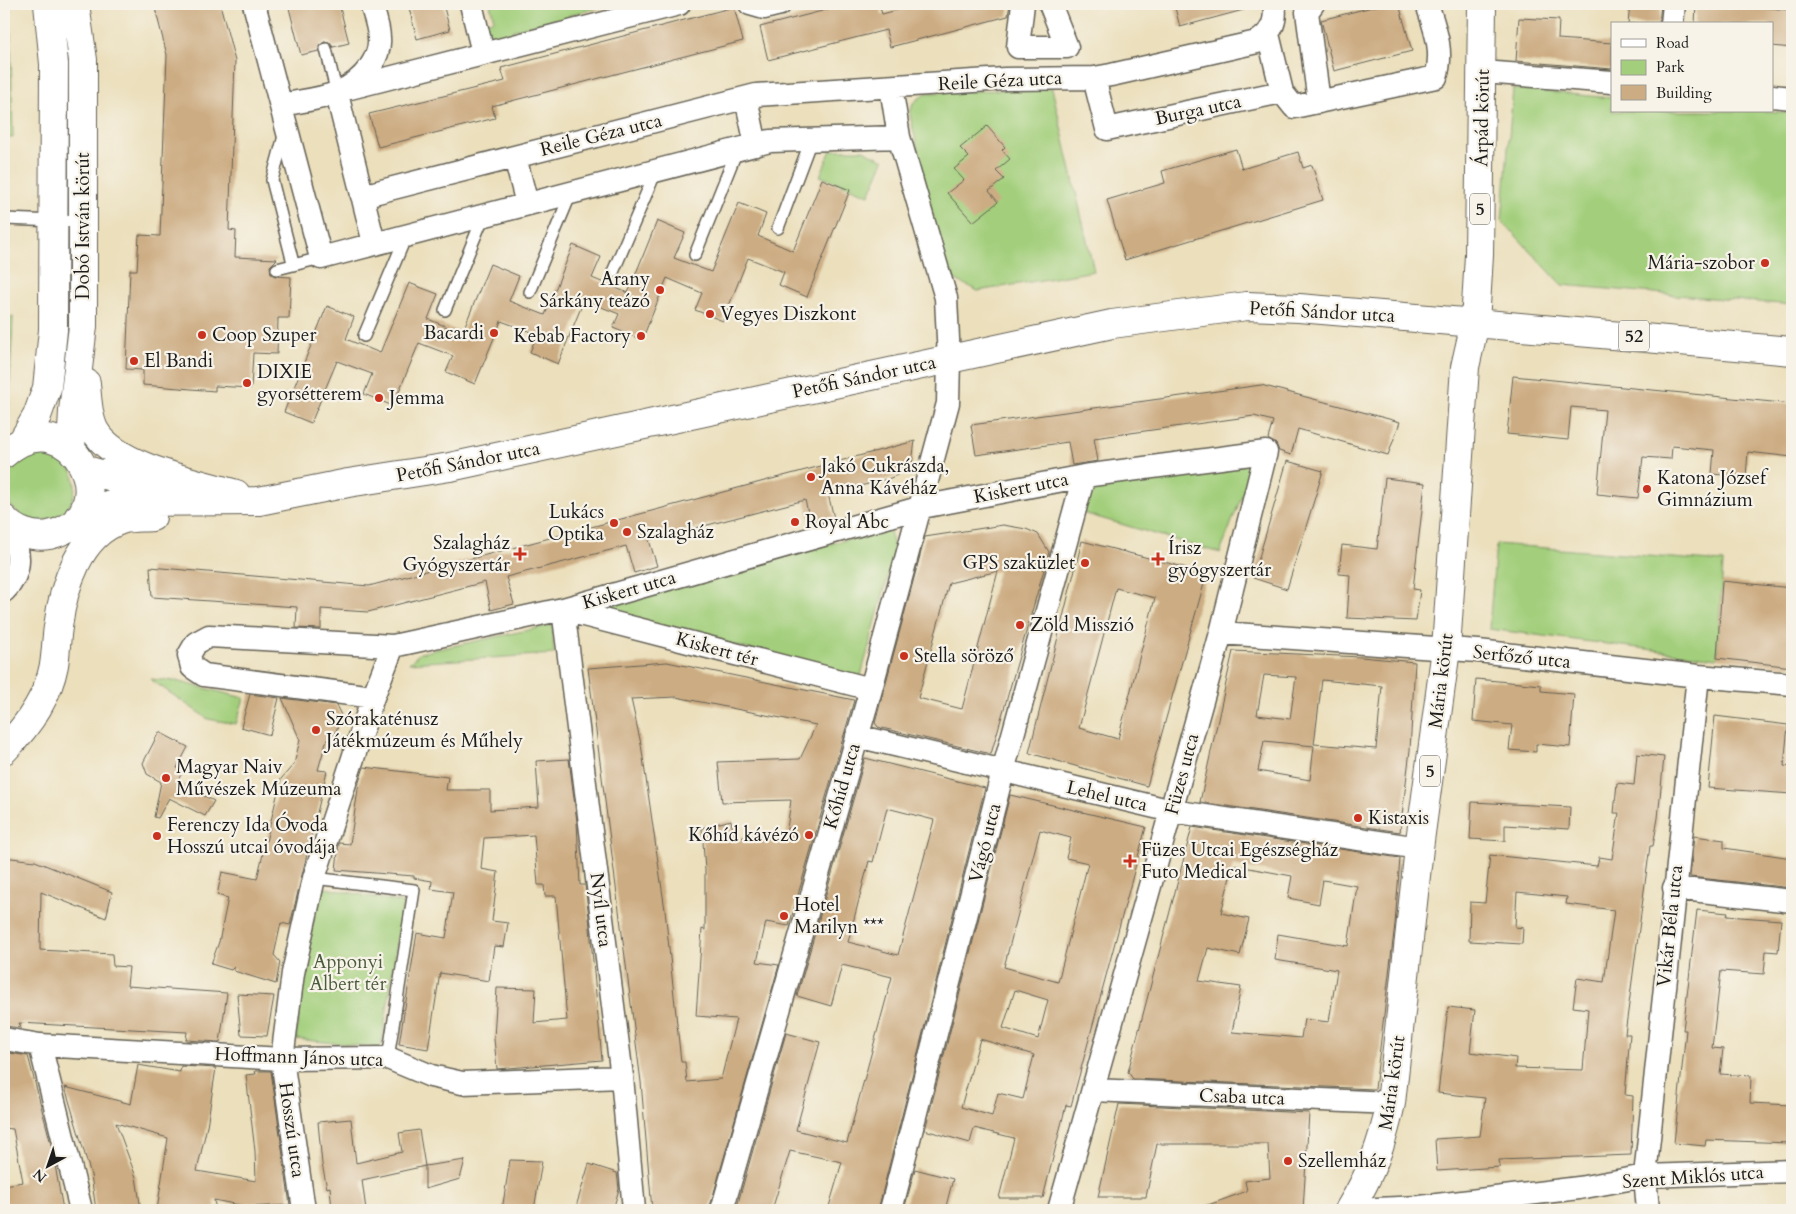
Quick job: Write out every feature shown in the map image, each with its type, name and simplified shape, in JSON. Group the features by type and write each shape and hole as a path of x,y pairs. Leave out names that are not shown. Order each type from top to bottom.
{"street":[{"name":"Dobó István körút","path":"14,447 37,416 47,388 53,330 54,64 48,4"},
{"name":"Dobó István körút","path":"58,626 56,578 63,534 73,522 89,495 79,459 73,411 83,326 84,222 83,60 75,4"},
{"path":"254,4 321,258 770,141 899,137"},
{"path":"344,91 365,74 378,51 379,37 371,4"},
{"path":"471,4 483,53"},
{"path":"281,106 679,4"},
{"path":"750,4 764,8 780,4"},
{"path":"1023,4 1018,47 1067,47 1050,4"},
{"path":"1274,4 1274,22 1260,39 1282,92 1294,107 1436,77 1440,65 1438,38 1427,4"},
{"path":"1313,4 1307,12 1319,102"},
{"name":"Árpád körút","path":"1475,323 1479,254 1483,72 1482,4"},
{"path":"1672,22 1674,4"},
{"name":"Reile Géza utca","path":"362,196 756,95 1005,79 1094,78 1260,39"},
{"path":"1483,72 1611,82"},
{"name":"Burga utca","path":"1094,78 1107,129 1282,92"},
{"name":"Kőhíd utca","path":"722,1210 922,507 948,403 950,359 946,298 899,137 891,87"},
{"path":"344,91 362,196 374,243"},
{"path":"1774,96 1792,98"},
{"path":"746,98 747,147"},
{"name":"Reile Géza utca","path":"515,157 527,204"},
{"name":"Petőfi Sándor utca","path":"6,521 18,530 38,535 57,533 98,508 117,502 259,501 348,483 450,467 1112,324 1247,306 1299,308 1475,323"},
{"name":"52","path":"1475,323 1792,351"},
{"name":"Mária körút","path":"1349,1210 1360,1192 1383,1141 1391,1103 1419,848 1446,650 1464,376 1475,323"},
{"path":"83,326 87,397 94,429 109,448 137,464 259,501"},
{"name":"Petőfi Sándor utca","path":"14,447 48,438 79,459 135,483 259,501"},
{"name":"Kiskert utca","path":"373,697 204,675 192,668 189,655 196,642 209,636 393,646 563,609 922,507 1084,476 1266,452"},
{"name":"Füzes utca","path":"1059,1210 1221,632 1266,452"},
{"name":"Vágó utca","path":"891,1210 1003,771 1084,476"},
{"path":"4,750 22,730 43,697 54,666 58,626 76,560 90,541 111,525 123,520 208,511 259,501"},
{"path":"4,591 16,574 18,546 6,521"},
{"name":"Kiskert tér","path":"563,609 871,689"},
{"name":"Nyíl utca","path":"563,609 622,1077 634,1210"},
{"name":"Serfőző utca","path":"1221,632 1478,651 1698,676 1792,684"},
{"name":"Hosszú utca","path":"304,1210 282,1059 293,973 314,878 373,697 393,646"},
{"name":"Vikár Béla utca","path":"1648,1210 1645,1176 1674,888 1698,676"},
{"name":"Lehel utca","path":"857,736 1172,811 1419,848"},
{"path":"1674,888 1792,901"},
{"name":"Hoffmann János utca","path":"4,1039 40,1045 282,1059 388,1058 431,1076 462,1083 622,1077"},
{"path":"40,1045 81,1210"},
{"name":"Csaba utca","path":"1093,1090 1391,1103"},
{"name":"Szent Miklós utca","path":"1355,1210 1420,1207 1578,1188 1645,1176 1792,1171"}],"lane":[{"path":"326,49 344,91"},
{"path":"287,127 272,180 292,259"},
{"path":"778,228 811,140"},
{"path":"695,255 747,147"},
{"path":"613,272 656,171"},
{"path":"530,292 572,192"},
{"path":"445,310 484,215"},
{"path":"4,219 84,222"},
{"path":"364,336 406,235"},
{"path":"277,269 321,258"},
{"path":"314,878 414,890 388,1058"}],"green space":[{"path":"4,4 10,4 13,138 4,137"},
{"path":"490,4 616,4 569,15 573,30 559,34 555,19 513,30 517,45 483,53 476,24 494,20"},
{"path":"1052,88 1094,271 978,291 946,275 910,115 913,103 926,93"},
{"path":"1513,89 1611,98 1611,112 1792,113 1792,305 1562,285 1502,221"},
{"path":"831,150 863,150 884,160 869,195 820,176"},
{"path":"4,316 13,317 9,406 4,414"},
{"path":"47,451 60,457 69,466 73,472 75,486 73,500 65,511 54,519 33,521 26,519 15,511 7,500 5,479 7,472 15,461 26,453"},
{"path":"1255,461 1220,553 1083,513 1091,484"},
{"path":"889,528 895,550 860,679 595,608"},
{"path":"1496,544 1723,562 1717,658 1489,629"},
{"path":"552,625 554,654 409,663 420,653"},
{"path":"150,679 176,681 244,698 236,724 208,719"},
{"name":"Apponyi Albert tér","path":"321,887 403,903 381,1048 296,1039 303,969"}],"building":[{"path":"154,4 220,4 235,61 229,230 236,231 235,257 277,259 270,266 271,274 291,277 289,318 278,318 277,354 253,353 251,388 215,386 215,391 143,385 143,370 126,369 130,270 137,270 139,235 160,236 167,55"},
{"path":"288,4 339,4 349,43 333,47 329,42 324,42 319,46 319,51 301,55"},
{"path":"408,4 443,4 450,30 417,39"},
{"path":"849,4 879,4 882,14 920,4 1010,4 1008,16 890,47 886,30 768,60 760,27"},
{"path":"1174,4 1246,4 1247,9 1180,27"},
{"path":"1384,4 1399,4 1412,51 1334,71 1321,20"},
{"path":"1630,4 1661,4 1659,22 1628,22"},
{"path":"1696,4 1746,4 1745,6 1792,10 1792,48 1774,46 1774,22 1695,22"},
{"path":"734,7 743,41 492,106 495,118 378,147 369,114 505,81 501,68"},
{"path":"1519,18 1559,20 1558,39 1611,43 1611,69 1516,61"},
{"path":"987,126 1005,147 1002,150 1010,159 996,171 1004,179 989,191 998,202 973,222 947,193 964,180 954,169 969,157 960,148"},
{"path":"1236,149 1242,169 1298,152 1303,168 1312,165 1323,200 1125,260 1107,200 1165,183 1162,171"},
{"path":"822,179 850,190 807,297 779,285 784,272 748,258 723,321 695,310 702,293 667,278 642,340 613,328 619,314 584,300 558,364 530,352 537,334 501,321 475,384 446,372 453,356 419,343 393,406 364,394 372,374 337,361 311,423 284,412 327,306 354,317 346,339 380,353 409,283 438,294 428,319 462,333 490,264 519,276 509,301 545,315 573,245 601,257 592,278 628,293 657,221 685,233 674,258 711,272 739,203 766,214 758,236 793,251"},
{"path":"1513,376 1792,404 1792,457 1748,452 1746,477 1712,474 1714,450 1672,446 1671,459 1643,457 1638,498 1597,494 1605,410 1571,407 1568,440 1507,434"},
{"path":"1261,385 1400,422 1388,455 1298,429 1291,455 1279,451 1276,444 1268,439 1273,421 1254,416 1094,438 1098,461 1072,465 1068,442 976,455 971,425"},
{"name":"Szalagház","path":"915,441 911,469 888,479 828,494 834,518 811,525 805,500 649,540 657,566 634,573 626,546 506,577 514,604 491,610 485,582 368,612 321,609 321,629 296,628 297,607 152,597 150,567 369,586"},
{"path":"1287,461 1323,471 1287,589 1253,578"},
{"path":"1385,478 1425,483 1413,589 1420,590 1416,621 1347,618 1350,575 1339,574 1342,545 1377,549"},
{"path":"1003,525 1026,529 1038,534 1049,552 991,754 878,727 875,723 925,537","holes":["998,571 962,709 918,698 949,583"]},
{"path":"1082,541 1207,573 1147,786 1029,753","holes":["1116,588 1155,598 1118,739 1079,728"]},
{"path":"1722,581 1792,588 1792,667 1717,658"},
{"path":"1233,651 1361,657 1415,662 1410,750 1400,832 1200,802","holes":["1264,675 1296,677 1290,719 1257,715","1322,680 1382,686 1376,749 1314,744","1264,741 1314,746 1310,780 1258,771"]},
{"path":"667,662 854,700 789,926 766,922 757,962 779,965 709,1210 652,1210 641,1082 588,668","holes":["676,697 816,725 800,759 718,762 722,802 791,800 786,836 734,838 731,820 702,828 705,870 705,930 702,929 696,1016 736,1019 721,1079 687,1082 685,1062 681,1062 665,910 641,744 631,699"]},
{"path":"1476,679 1541,685 1541,691 1574,694 1570,747 1536,744 1536,752 1509,750 1512,725 1473,721"},
{"path":"250,694 279,698 270,735 241,727"},
{"path":"282,698 336,705 341,715 336,732 326,742 318,770 327,771 290,925 281,923 274,955 280,962 276,984 234,971 234,967 231,970 211,964 219,942 228,898 217,895 222,872 257,879 281,779 294,764 300,740"},
{"path":"1715,716 1788,725 1784,766 1792,767 1792,794 1708,788"},
{"name":"Magyar Naiv Művészek Múzeuma","path":"159,732 188,747 177,768 183,771 177,782 214,801 205,816 169,798 158,818 154,817 161,782 147,774 143,763"},
{"path":"1637,754 1664,757 1658,818 1653,846 1650,846 1625,1034 1630,1034 1625,1095 1633,1096 1631,1155 1499,1160 1500,1167 1437,1171 1435,1139 1480,1136 1485,1098 1438,1093 1448,1007 1475,1010 1470,1052 1516,1058 1515,1068 1583,1070 1588,1009 1573,1007 1577,978 1604,982 1614,910 1566,904 1567,897 1517,892 1515,927 1523,928 1522,944 1469,941 1470,902 1485,903 1490,855 1597,866 1599,857 1612,859 1619,813 1614,813 1617,783 1634,785"},
{"path":"865,758 985,788 878,1210 828,1210 842,1162 790,1151 772,1210 736,1210 786,1033 820,1042 796,1130 847,1143 892,977 842,965 831,1006 797,996","holes":["887,808 934,820 898,955 848,942 869,861 873,862"]},
{"path":"569,759 577,822 580,885 585,885 602,1060 497,1069 494,1039 497,988 536,989 534,1023 567,1020 556,896 545,896 544,885 538,885 534,835 484,838 481,869 498,872 492,921 508,923 504,947 494,946 489,981 440,973 428,1049 399,1044 417,933 446,938 453,892 431,889 432,881 414,878 414,876 336,870 339,843 350,844 359,782 364,767 448,777 446,790 490,790 490,810 539,807 536,761"},
{"path":"1010,795 1146,827 1071,1106 1066,1105 1043,1198 999,1198 1014,1138 974,1128 970,1143 925,1130","holes":["1040,830 1071,838 1066,858 1088,863 1058,982 1004,967","1015,990 1048,1000 1038,1039 1003,1028","980,1039 1034,1055 1023,1099 998,1093 992,1116 961,1107"]},
{"path":"1472,802 1570,807 1569,829 1505,825 1505,841 1470,839"},
{"path":"1192,827 1400,858 1395,924 1375,1089 1133,1079 1128,1072","holes":["1233,865 1292,876 1288,898 1319,904 1323,880 1357,886 1348,946 1278,934 1275,960 1337,970 1329,1022 1304,1019 1301,1038 1232,1032 1241,987 1199,981 1208,948 1240,955 1249,919 1221,913"]},
{"path":"1694,836 1724,840 1724,848 1792,858 1792,888 1690,877"},
{"path":"4,857 35,861 112,892 106,918 41,892 40,950 112,954 113,966 129,967 127,986 227,993 220,1042 186,1040 187,1032 19,1023 21,1028 4,1026"},
{"path":"1697,910 1728,913 1727,916 1781,920 1778,952 1766,951 1764,974 1721,971 1712,1048 1723,1049 1720,1074 1751,1076 1750,1103 1791,1105 1790,1143 1706,1140 1705,1146 1674,1143 1686,1030 1683,1030"},
{"path":"237,994 274,996 267,1036 241,1035"},
{"path":"4,1052 28,1056 52,1148 63,1210 4,1210 4,1185 23,1182 13,1129 4,1128"},
{"path":"138,1065 180,1072 181,1066 216,1068 207,1126 197,1171 256,1181 255,1151 246,1075 256,1074 255,1071 271,1071 290,1205 249,1207 214,1200 216,1210 157,1210 168,1138 116,1123 136,1177 141,1210 96,1210 91,1175 65,1087 131,1104"},
{"path":"1119,1104 1309,1113 1303,1210 1200,1210 1200,1208 1247,1191 1245,1181 1270,1178 1268,1144 1157,1144 1146,1197 1098,1197"},
{"path":"351,1119 356,1163 402,1152 399,1133 419,1130 425,1166 362,1180 366,1210 332,1210 330,1187 327,1188 322,1164 318,1122"},
{"path":"465,1160 460,1179 425,1189 425,1166"},
{"path":"510,1160 542,1161 534,1210 502,1210"},
{"path":"589,1164 617,1173 619,1189 613,1210 575,1210"},
{"path":"915,1169 953,1179 945,1210 904,1210"}],"place":[{"name":"Mária-szobor","path":"1765,263"},
{"name":"Arany Sárkány teázó","path":"660,290"},
{"name":"Vegyes Diszkont","path":"710,314"},
{"name":"Bacardi","path":"494,333"},
{"name":"Coop Szuper","path":"202,335"},
{"name":"Kebab Factory","path":"641,336"},
{"name":"El Bandi","path":"134,361"},
{"name":"DIXIE gyorsétterem","path":"247,383"},
{"name":"Jemma","path":"379,398"},
{"name":"Jakó Cukrászda, Anna Kávéház","path":"811,477"},
{"name":"Katona József Gimnázium","path":"1647,489"},
{"name":"Royal Abc","path":"795,522"},
{"name":"Lukács Optika","path":"614,523"},
{"name":"Szalagház","path":"627,532"},
{"name":"Szalagház Gyógyszertár","path":"520,554"},
{"name":"Írisz gyógyszertár","path":"1158,559"},
{"name":"GPS szaküzlet","path":"1085,563"},
{"name":"Zöld Misszió","path":"1020,625"},
{"name":"Stella söröző","path":"904,656"},
{"name":"Szórakaténusz Játékmúzeum és Műhely","path":"316,730"},
{"name":"Magyar Naiv Művészek Múzeuma","path":"166,778"},
{"name":"Kistaxis","path":"1358,818"},
{"name":"Kőhíd kávézó","path":"809,835"},
{"name":"Ferenczy Ida Óvoda Hosszú utcai óvodája","path":"157,836"},
{"name":"Füzes Utcai Egészségház Futo Medical","path":"1130,861"},
{"name":"Hotel Marilyn ***","path":"784,916"},
{"name":"Szellemház","path":"1288,1161"}]}
